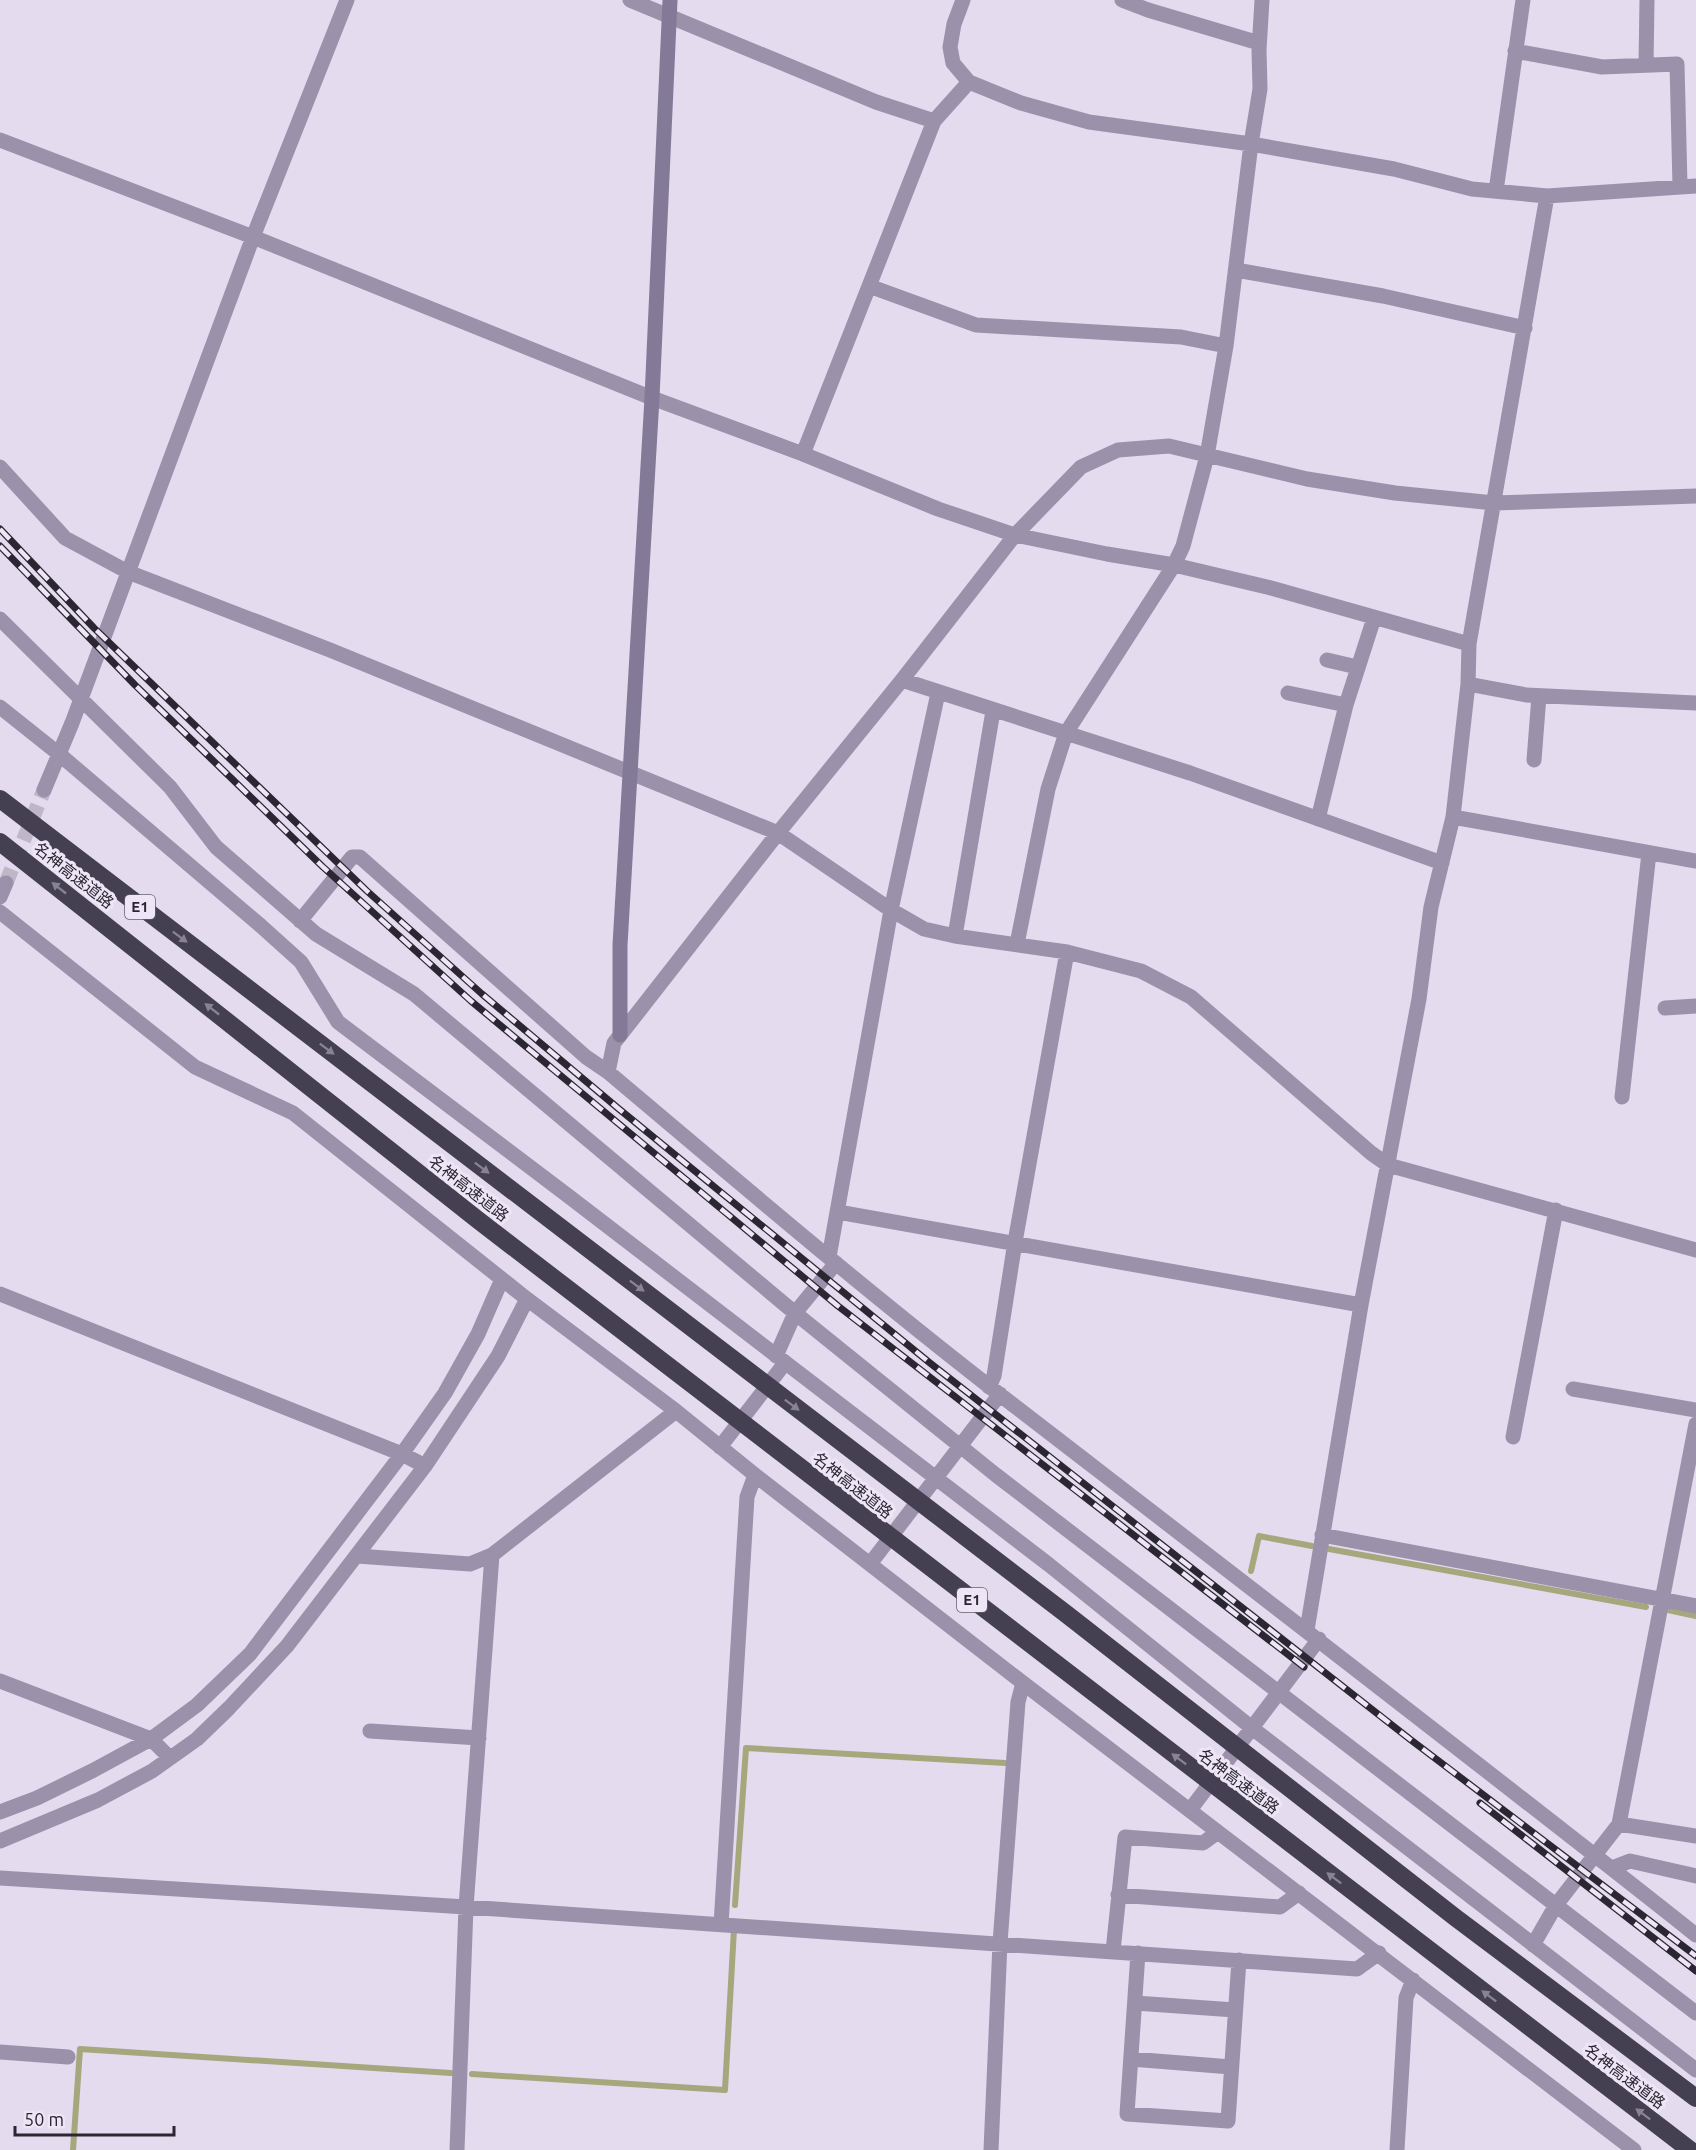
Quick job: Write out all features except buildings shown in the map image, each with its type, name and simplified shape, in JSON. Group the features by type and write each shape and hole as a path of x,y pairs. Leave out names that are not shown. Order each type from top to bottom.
{"highway":[{"name":"名神高速道路","path":"0,799 1065,1613 1456,1918 1696,2098"},
{"name":"名神高速道路","path":"0,842 478,1220 1690,2150"}],"street":[{"path":"44,790 81,698 253,237 347,0"},
{"path":"630,0 876,102 934,121"},
{"path":"620,1035 620,945 652,398 670,0"},
{"path":"963,0 954,24 950,47 953,63 969,82 1021,103 1089,123 1251,144 1394,169 1472,189 1547,196 1688,186 1677,64 1602,67 1515,51"},
{"path":"1122,0 1259,43"},
{"path":"1017,944 1048,789 1066,733 1184,546 1207,456 1226,346 1260,89 1259,43 1262,0"},
{"path":"1496,191 1523,0"},
{"path":"1646,65 1647,0"},
{"path":"803,454 934,121 969,82"},
{"path":"0,140 253,237 652,398 803,454 938,509 1015,535 1174,565 1271,588 1469,644"},
{"path":"1190,1810 1279,1693 1313,1634 1322,1535 1361,1305 1419,999 1431,907 1454,817 1468,684 1469,644 1547,196"},
{"path":"1236,270 1383,296 1525,328"},
{"path":"869,286 976,325 1181,337 1226,346"},
{"path":"608,1072 614,1043 620,1035 1015,535 1081,467 1118,450 1169,446 1307,479 1373,490 1494,503 1696,496"},
{"path":"0,467 65,538 128,572 330,650 778,833 891,910 924,929 955,936 1067,952 1141,971 1191,997 1371,1153 1388,1165 1696,1250"},
{"path":"1318,819 1346,705 1374,618"},
{"path":"0,619 170,787 216,847 300,921 316,934 414,993 795,1313 960,1446 1696,2013"},
{"path":"1327,660 1357,667"},
{"path":"902,680 1190,773 1442,863"},
{"path":"1468,684 1526,695 1696,703"},
{"path":"720,1447 780,1360 795,1313 833,1260 838,1212 891,910 938,693"},
{"path":"1288,693 1346,705"},
{"path":"1534,760 1539,696"},
{"path":"0,707 59,754 301,962 338,1022 1048,1564 1252,1728 1696,2070"},
{"path":"955,936 993,711"},
{"path":"1454,817 1696,861"},
{"path":"1622,1097 1649,853"},
{"path":"300,921 352,857 360,857 586,1057 608,1072 833,1260 995,1390 1313,1634 1696,1935"},
{"path":"0,912 195,1067 292,1113 501,1279 676,1411 1023,1683 1634,2150"},
{"path":"870,1564 960,1446 995,1390 994,1376 1015,1242 1067,952"},
{"path":"1665,1008 1696,1006"},
{"path":"1513,1437 1556,1210"},
{"path":"838,1212 1361,1305"},
{"path":"0,1812 56,1789 151,1739 197,1705 250,1654 445,1394 478,1334 501,1279"},
{"path":"0,1294 402,1454 426,1466"},
{"path":"0,1841 98,1800 152,1771 197,1739 251,1685 287,1646 426,1466 498,1356 527,1299"},
{"path":"1573,1389 1696,1410"},
{"path":"357,1556 470,1564 492,1555 676,1411"},
{"path":"1533,1945 1556,1905 1619,1824 1696,1424"},
{"path":"721,1925 747,1497 755,1475"},
{"path":"1322,1535 1696,1606"},
{"path":"457,2150 466,1907 492,1555"},
{"path":"0,1681 151,1739 170,1758"},
{"path":"991,2150 1000,1943 1018,1702 1023,1683"},
{"path":"370,1731 478,1738"},
{"path":"1619,1824 1696,1836"},
{"path":"1113,1951 1125,1837 1203,1843 1218,1832"},
{"path":"1612,1868 1630,1862 1696,1876"},
{"path":"0,1878 466,1907 1357,1969 1379,1953"},
{"path":"1118,1895 1280,1907 1299,1893"},
{"path":"1138,1953 1127,2114 1227,2121 1239,1960"},
{"path":"1397,2150 1406,1998 1413,1980"},
{"path":"1135,2003 1235,2010"},
{"path":"0,2052 68,2056"},
{"path":"1131,2059 1231,2067"}],"waterway":[{"path":"1251,1571 1259,1536 1312,1546"},
{"path":"1329,1549 1646,1607"},
{"path":"1668,1610 1696,1616"},
{"path":"735,1905 746,1748 1005,1763"},
{"path":"472,2074 725,2090 734,1929"},
{"path":"73,2150 80,2049 451,2073"}],"tunnel":[{"path":"6,883 44,790"}],"railway":[{"path":"0,529 94,628 367,891 482,994 930,1363 1411,1740 1696,1956"},
{"path":"0,546 135,685 323,867 471,1001 838,1306 1304,1667"},
{"path":"1480,1803 1696,1971"}]}
